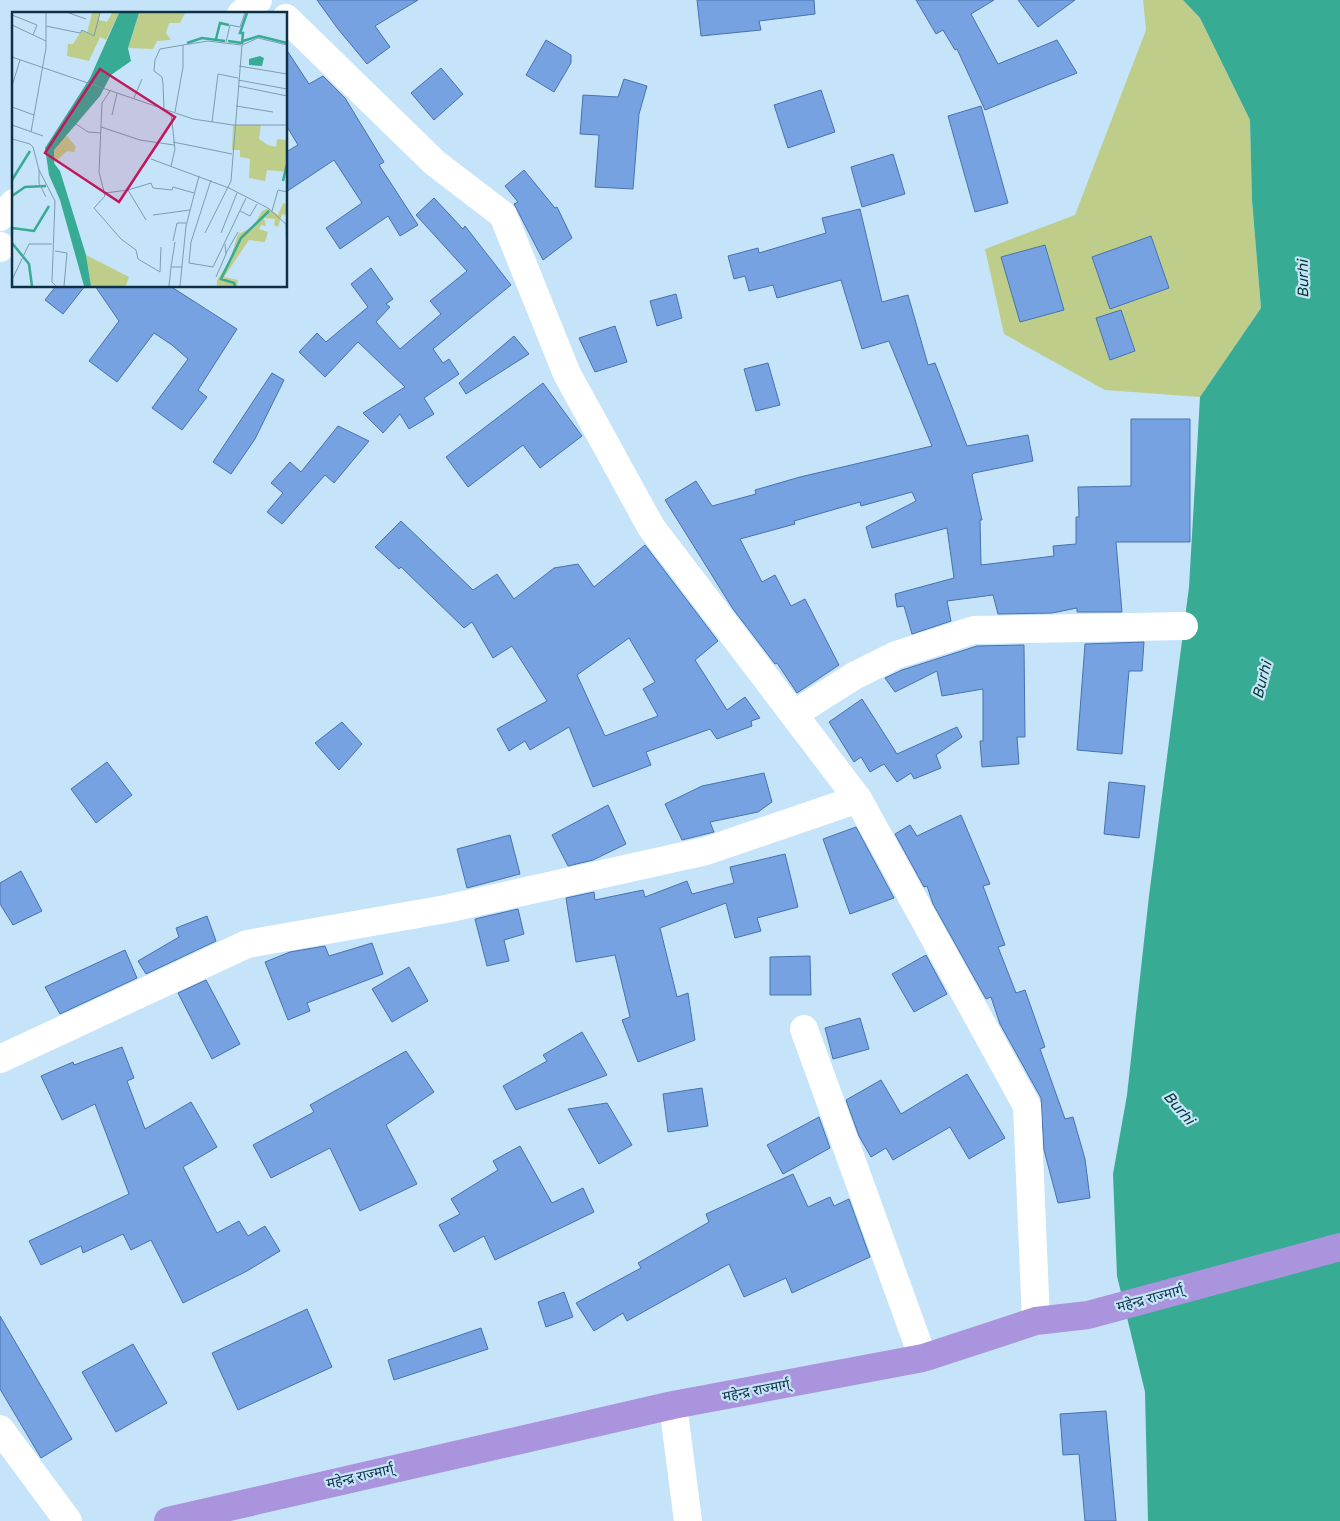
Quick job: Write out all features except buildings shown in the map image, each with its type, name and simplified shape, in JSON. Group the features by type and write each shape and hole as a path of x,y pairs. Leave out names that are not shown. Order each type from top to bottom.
{"highway":[{"name":"महेन्द्र राज्मार्ग्","path":"179,1519 673,1405 924,1358 1036,1321 1088,1315 1340,1246"}],"street":[{"path":"243,12 258,0"},
{"path":"267,0 279,12"},
{"path":"288,20 436,163 503,215 567,374 651,527 858,799 1027,1106 1036,1321"},
{"path":"0,218 12,205"},
{"path":"794,714 854,676 896,655 974,630 1184,626"},
{"path":"0,1059 247,944 446,909 706,851 858,799"},
{"path":"804,1029 924,1358"},
{"path":"673,1405 688,1521"},
{"path":"0,1429 68,1521"}],"shaded area":[{"path":"1143,0 1183,0 1200,18 1250,120 1252,200 1261,308 1200,397 1105,390 1004,334 985,249 1075,215 1146,30"}],"water":[{"name":"Burhi","path":"1183,0 1340,0 1340,1521 1148,1521 1145,1392 1117,1276 1113,1174 1127,1095 1149,896 1189,587 1200,397 1261,308 1252,200 1250,120 1200,18"}]}
